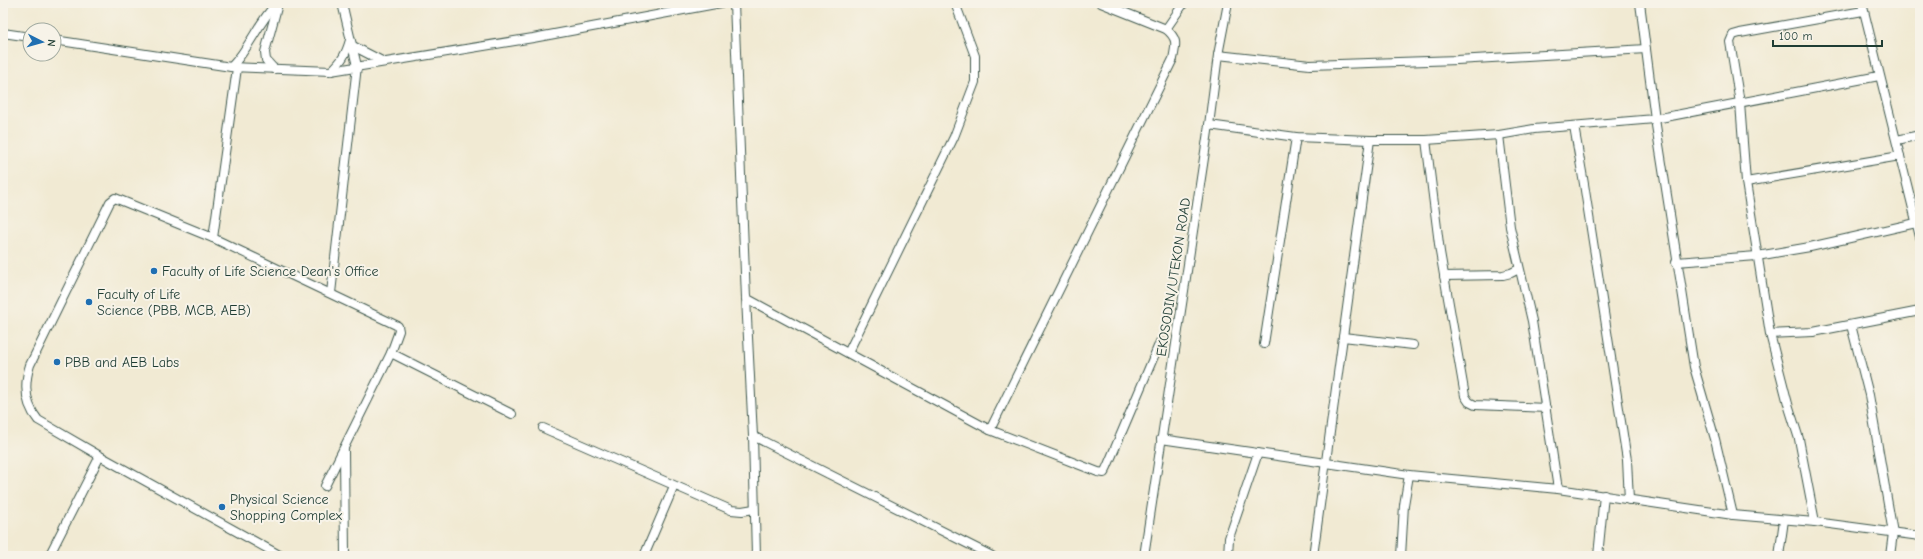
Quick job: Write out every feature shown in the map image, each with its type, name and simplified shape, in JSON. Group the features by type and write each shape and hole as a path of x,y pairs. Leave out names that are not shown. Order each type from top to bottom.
{"street":[{"path":"214,238 234,67 246,50 267,14 278,3"},
{"path":"274,69 266,60 265,52 266,43 278,3"},
{"path":"331,293 357,66 342,3"},
{"path":"62,41 234,67 331,71 533,38 721,3"},
{"path":"734,3 753,436 756,556"},
{"path":"848,352 954,137 975,82 975,56 955,3"},
{"path":"990,430 1173,59 1176,44 1174,36 1166,29 1116,6 1101,3"},
{"path":"1166,29 1184,3"},
{"name":"EKOSODIN/UTEKON ROAD","path":"1144,556 1218,56 1228,3"},
{"path":"1640,3 1676,262 1694,367 1715,439 1733,515"},
{"path":"1815,522 1798,439 1770,334 1746,182 1740,103 1730,42 1732,35 1863,7 1900,156 1917,212 1916,223 1920,237"},
{"path":"3,33 22,36"},
{"path":"331,71 341,62 351,43"},
{"path":"351,43 385,62"},
{"path":"1218,56 1310,65 1457,60 1646,49"},
{"path":"1209,125 1296,137 1370,140 1426,140 1499,135 1534,129 1655,118 1879,76"},
{"path":"1574,126 1627,460 1629,500"},
{"path":"1499,135 1510,227 1532,321 1558,489"},
{"path":"1897,140 1920,135"},
{"path":"1264,344 1296,137"},
{"path":"1313,556 1370,140"},
{"path":"1426,140 1444,276 1464,396 1469,402 1475,405 1546,408"},
{"path":"1746,182 1900,156"},
{"path":"281,556 38,420 28,404 27,376 30,365 110,202 115,198 119,198 214,238 398,326 399,331 392,353 325,486"},
{"path":"1676,262 1757,256 1810,247 1916,223"},
{"path":"1444,276 1503,275 1519,269"},
{"path":"746,298 990,430 1098,472 1104,472 1160,342"},
{"path":"1770,334 1813,332 1920,311"},
{"path":"1851,325 1869,395 1893,533 1890,556"},
{"path":"1343,337 1413,346"},
{"path":"392,353 512,414"},
{"path":"543,428 731,510 742,511 754,509"},
{"path":"753,436 992,556"},
{"path":"1161,439 1409,475 1558,489 1733,515 1815,522 1920,536"},
{"path":"344,448 345,556"},
{"path":"1228,556 1229,538 1258,453"},
{"path":"49,556 100,456"},
{"path":"1401,556 1404,505 1409,475"},
{"path":"644,556 674,486"},
{"path":"1598,556 1604,495"},
{"path":"1779,556 1784,520"}],"place":[{"name":"Faculty of Life Science Dean's Office","path":"154,271"},
{"name":"Faculty of Life Science (PBB, MCB, AEB)","path":"89,302"},
{"name":"PBB and AEB Labs","path":"57,362"},
{"name":"Physical Science Shopping Complex","path":"222,507"}]}
